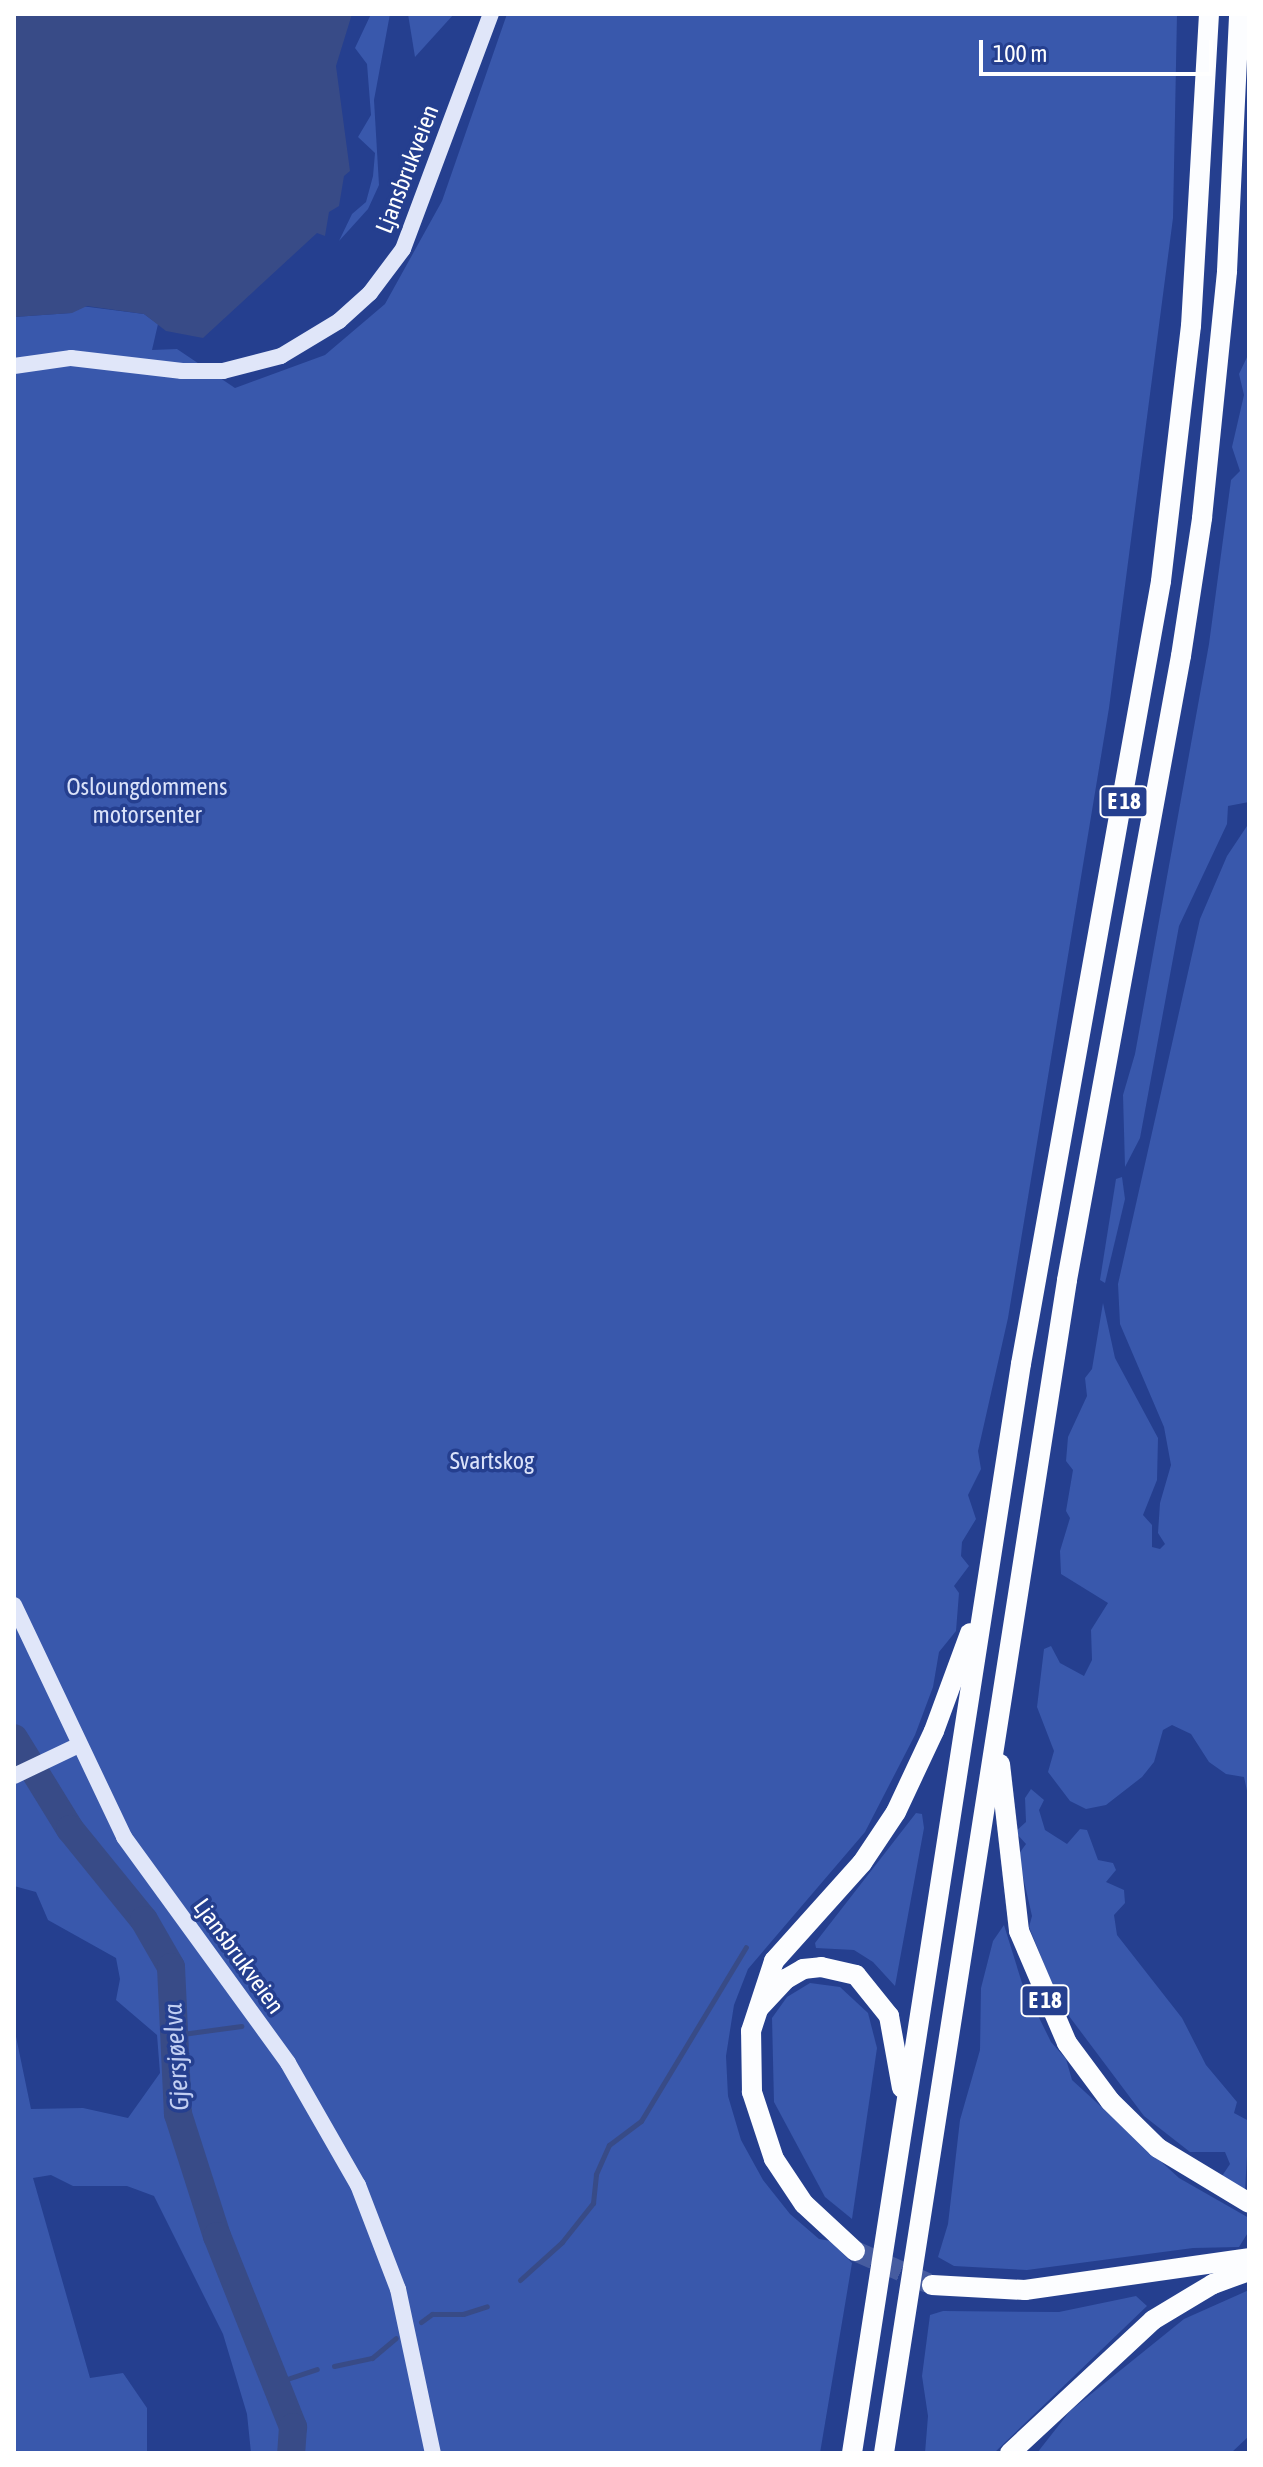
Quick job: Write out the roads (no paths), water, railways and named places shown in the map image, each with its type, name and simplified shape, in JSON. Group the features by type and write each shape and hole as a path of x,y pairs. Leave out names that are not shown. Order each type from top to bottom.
{"highway":[{"name":"E 18","path":"852,2453 1039,1252 1163,568 1191,326 1209,14"},
{"name":"E 18","path":"884,2453 1067,1280 1181,656 1202,518 1227,271 1239,14"},
{"name":"E 18","path":"855,2251 804,2204 764,2137 749,2072 756,2011 774,1961 849,1879 896,1812 934,1731 987,1584"},
{"name":"E 18","path":"998,1713 1011,1887 1019,1931 1048,2007 1089,2074 1132,2124 1196,2174 1249,2203"},
{"name":"E 18","path":"756,2011 786,1979 803,1969 839,1969 856,1975 889,2016 905,2107"},
{"path":"932,2285 1025,2290 1249,2258"},
{"path":"1010,2453 1153,2320 1203,2289 1249,2271"}],"main road":[{"name":"Ljansbrukveien","path":"14,366 71,358 182,371 223,371 281,356 339,321 370,293 403,249 491,14"},
{"name":"Ljansbrukveien","path":"14,1605 77,1746 124,1837 326,2124 382,2241 411,2341 433,2453"},
{"path":"19,1775 77,1746"}],"waterway":[{"name":"Gjersjøelva","path":"14,1738 70,1829 144,1920 171,1967 178,2114 217,2236 293,2427 291,2453"},
{"path":"520,2280 562,2242 593,2203 596,2174 609,2145 641,2121 746,1947"},
{"path":"175,2035 241,2026"},
{"path":"421,2322 432,2314 463,2314 487,2306"},
{"path":"334,2366 372,2358 396,2338"},
{"path":"275,2383 317,2369"}],"tunnel":[{"path":"855,2251 932,2285"}],"park label":[{"name":"Osloungdommens motorsenter","path":"147,801"},
{"name":"Svartskog","path":"492,1461"}]}
